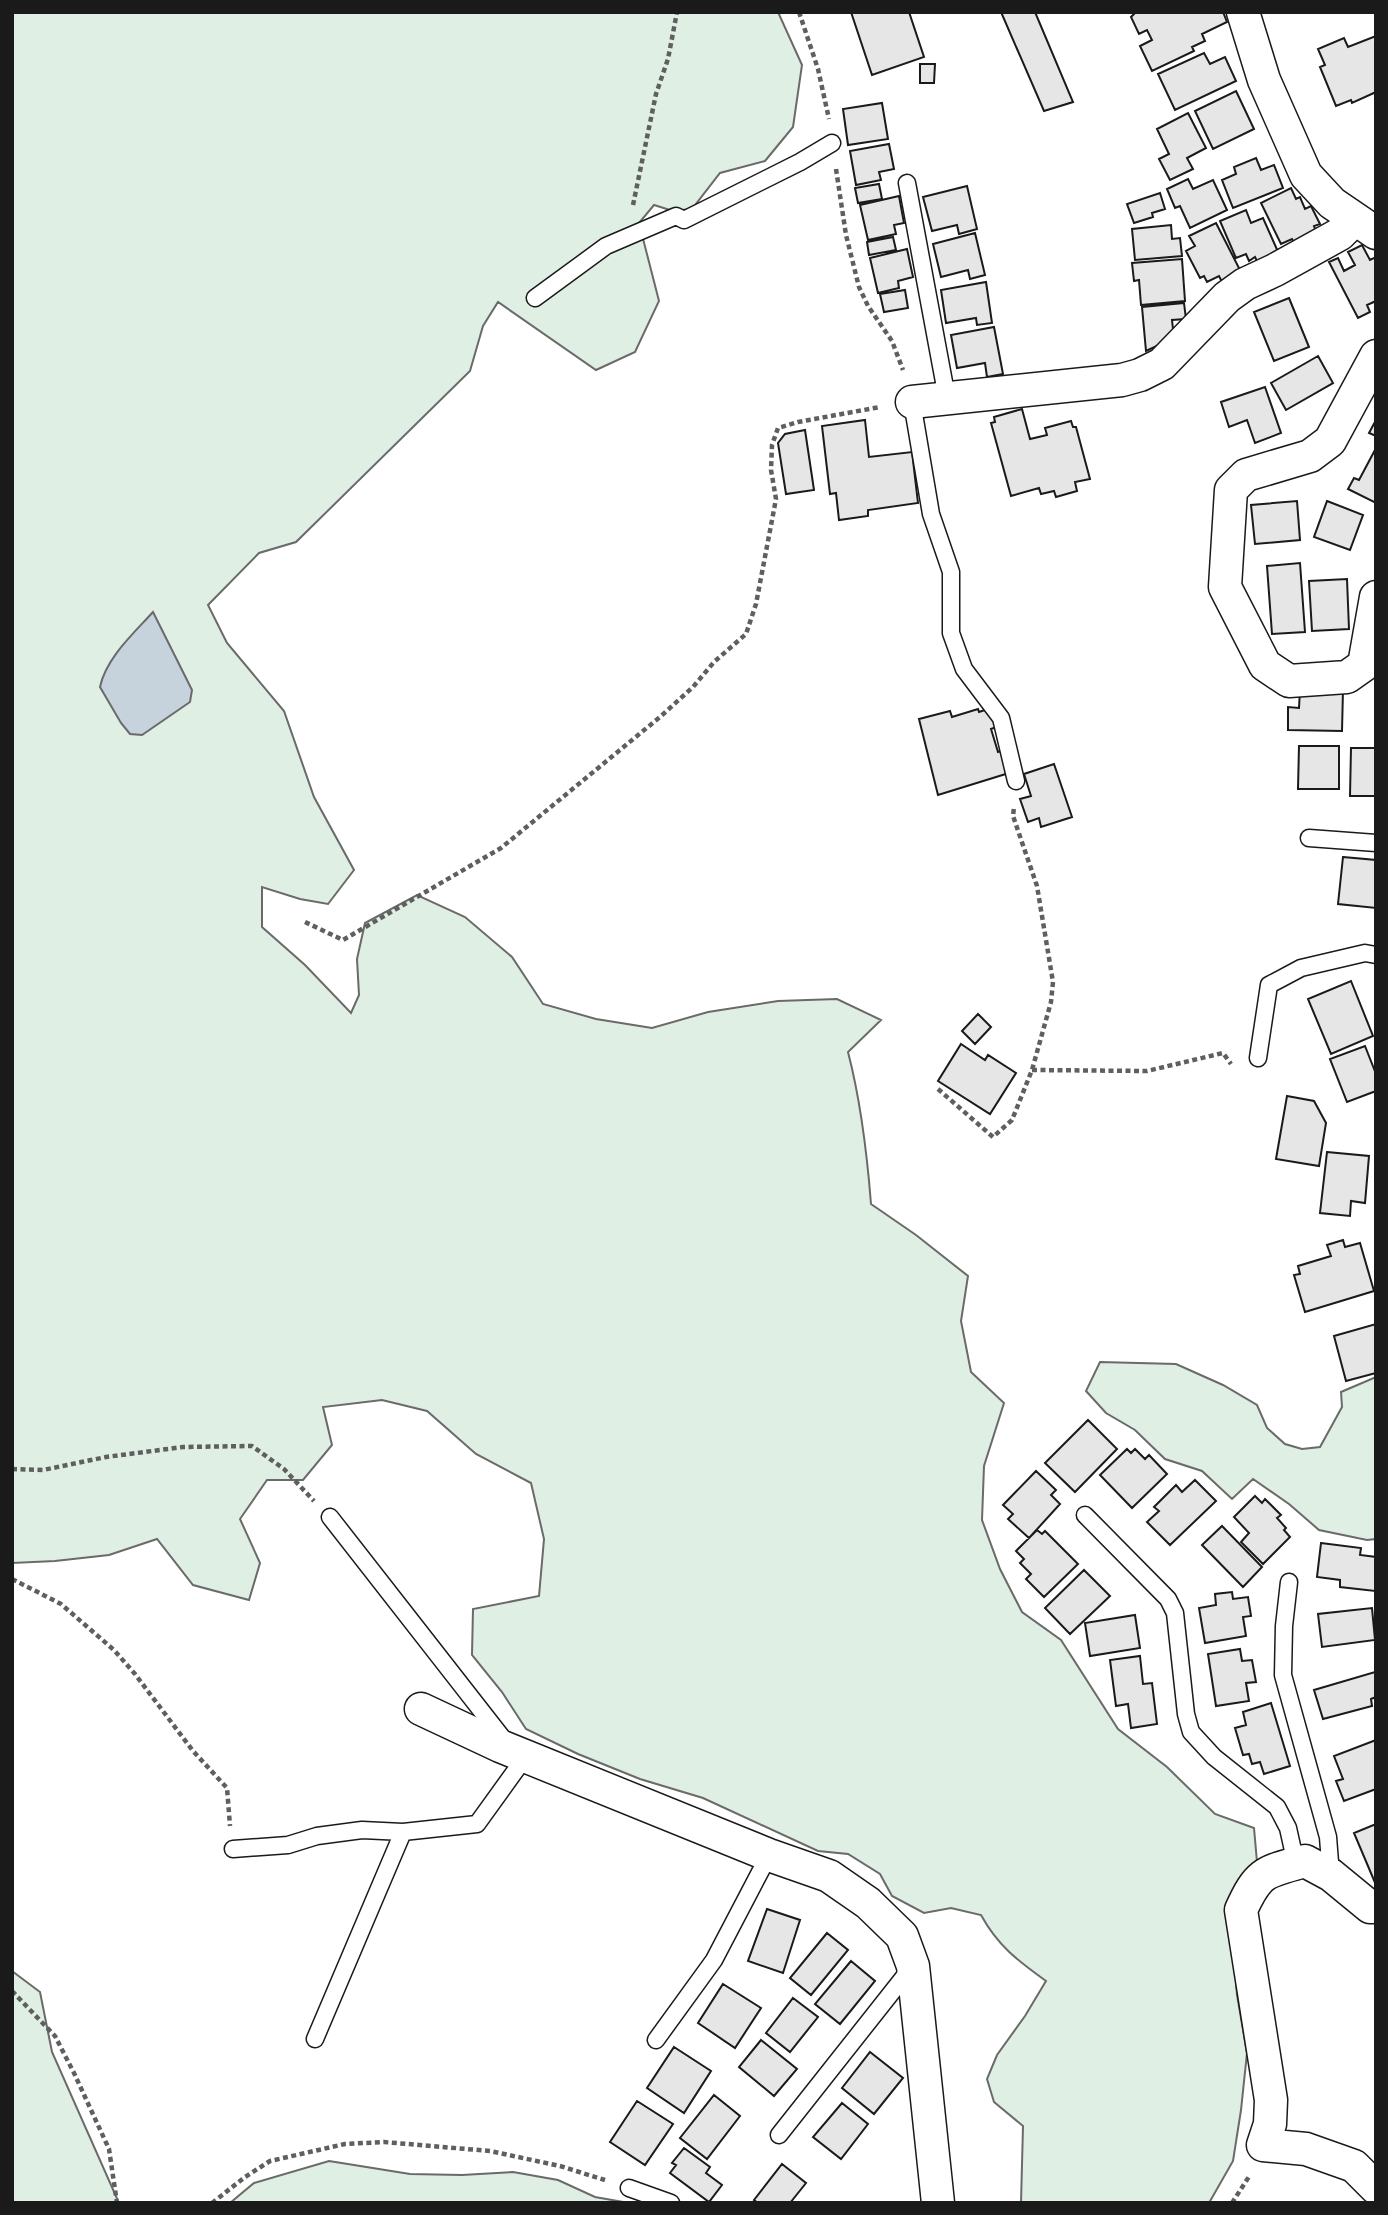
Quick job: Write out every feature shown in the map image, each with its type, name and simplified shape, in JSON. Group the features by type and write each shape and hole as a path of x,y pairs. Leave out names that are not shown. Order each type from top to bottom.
{"street":[{"path":"1243,12 1264,80 1306,175 1332,203 1365,226"},
{"path":"912,401 1122,380 1140,375 1162,365 1227,297 1245,284 1340,234 1365,226"},
{"path":"1376,356 1330,441 1310,456 1246,475 1231,490 1225,587 1265,665 1289,681 1347,677 1364,665 1376,597"},
{"path":"421,1709 519,1753 830,1876 868,1903 902,1936 913,1966 938,2203"},
{"path":"1376,1907 1370,1907 1331,1875 1305,1861 1271,1869 1252,1886 1241,1910 1270,2100 1270,2124 1263,2146 1306,2150 1354,2166 1376,2188"}],"lane":[{"path":"535,298 606,246 676,216 684,220 710,209 832,143"},
{"path":"907,183 947,398"},
{"path":"912,401 932,514 951,572 951,633 964,669 1001,718 1016,781"},
{"path":"1309,838 1376,843"},
{"path":"1258,1058 1269,985 1301,968 1365,953 1376,955"},
{"path":"1085,1515 1168,1599 1175,1613 1186,1714 1191,1732 1214,1757 1277,1807 1288,1828 1296,1864"},
{"path":"233,1849 288,1845 317,1836 362,1830 403,1832 477,1824 519,1753 330,1517"},
{"path":"1289,1582 1284,1626 1283,1675 1328,1838 1331,1875"},
{"path":"315,2039 403,1832"},
{"path":"656,2040 713,1960 769,1854"},
{"path":"779,2135 913,1966"},
{"path":"629,2188 671,2203"}],"path":[{"path":"620,240 636,196 652,114 668,59 677,12"},
{"path":"305,922 343,940 501,848 651,725 746,634 756,604 776,499 771,470 772,445 778,428 912,401 901,360 859,287 846,235 818,69 808,32 799,12"},
{"path":"938,1089 993,1136 1012,1120 1032,1070 1051,1002 1053,982 1037,886 1013,816 1016,781"},
{"path":"1032,1070 1147,1071 1223,1053 1233,1066 1258,1058"},
{"path":"12,1469 43,1470 106,1457 183,1447 252,1446 284,1469 330,1517"},
{"path":"12,1579 61,1604 114,1650 135,1674 193,1751 227,1788 233,1849"},
{"path":"12,1992 55,2036 74,2073 109,2149 117,2203"},
{"path":"212,2203 270,2161 345,2144 384,2142 490,2151 560,2166 629,2188"}],"green space":[{"path":"12,12 778,12 802,65 793,127 765,161 720,173 692,209 673,211 654,205 639,223 659,301 635,352 596,370 498,302 483,326 470,371 296,542 259,553 208,605 227,643 284,711 314,797 354,870 328,904 300,899 262,887 262,927 305,965 351,1013 359,995 357,959 365,923 417,895 465,917 512,957 543,1004 596,1019 652,1028 708,1012 778,1001 837,999 881,1020 848,1052 863,1128 871,1204 968,1276 961,1321 971,1372 1004,1403 984,1466 982,1520 1000,1569 1022,1612 1061,1640 1118,1729 1167,1767 1215,1814 1254,1828 1257,1862 1231,1915 1237,1995 1247,2053 1241,2110 1233,2161 1209,2203 1021,2203 1023,2126 994,2102 987,2079 997,2055 1046,1981 1009,1952 981,1915 951,1908 924,1913 892,1896 880,1874 848,1854 818,1851 703,1798 640,1779 526,1729 502,1692 472,1655 473,1609 539,1596 544,1539 531,1483 476,1454 427,1411 382,1400 323,1407 332,1445 303,1480 267,1480 240,1519 260,1563 249,1600 193,1585 157,1539 109,1555 12,1563"},
{"path":"1100,1362 1176,1364 1223,1385 1257,1405 1267,1428 1285,1444 1302,1449 1320,1447 1342,1407 1341,1392 1376,1377 1376,1539 1367,1540 1319,1530 1289,1504 1253,1479 1232,1499 1202,1471 1165,1459 1135,1430 1106,1413 1086,1391"},
{"path":"12,1971 40,1992 52,2052 119,2203 12,2203"},
{"path":"329,2161 410,2174 513,2172 558,2180 595,2197 629,2203 230,2203 254,2183"}],"shaded area":[{"path":"153,612 192,690 190,702 142,735 130,734 100,687 114,656"}],"building":[{"path":"851,12 909,12 924,57 872,75"},
{"path":"1001,12 1035,12 1073,102 1044,111"},
{"path":"1136,12 1223,12 1227,22 1202,34 1205,41 1192,47 1194,51 1152,71 1140,46 1152,40 1147,30 1139,34 1131,17"},
{"path":"1376,36 1376,92 1352,103 1351,100 1336,106 1320,67 1325,65 1318,49 1344,38 1348,47"},
{"path":"1204,53 1210,64 1225,57 1236,81 1175,110 1158,74"},
{"path":"920,64 935,64 934,83 920,83"},
{"path":"1236,91 1254,129 1213,149 1195,111"},
{"path":"882,103 888,139 848,145 843,109"},
{"path":"1188,113 1206,148 1187,158 1193,169 1170,180 1159,159 1169,154 1157,129"},
{"path":"889,144 894,169 879,172 881,180 856,185 850,151"},
{"path":"1256,158 1261,170 1274,165 1283,188 1233,208 1222,180 1236,174 1234,167"},
{"path":"1188,179 1193,189 1213,180 1227,210 1190,228 1180,206 1175,208 1167,189"},
{"path":"879,184 882,199 858,203 855,188"},
{"path":"967,186 977,229 959,234 957,225 932,231 923,197"},
{"path":"1291,188 1296,199 1300,197 1305,209 1311,206 1320,224 1314,226 1317,234 1295,244 1292,239 1281,244 1261,203"},
{"path":"1160,193 1165,209 1152,213 1153,217 1134,223 1127,204"},
{"path":"899,196 904,223 894,225 896,234 868,240 860,205"},
{"path":"1246,210 1251,223 1263,218 1279,254 1258,263 1255,257 1249,261 1246,254 1236,258 1220,221"},
{"path":"1216,223 1241,272 1222,282 1219,276 1207,282 1204,276 1200,278 1186,251 1195,246 1189,236"},
{"path":"1171,225 1172,239 1180,238 1182,256 1135,260 1132,229"},
{"path":"975,233 985,275 970,279 968,270 941,277 933,244"},
{"path":"893,237 896,250 869,255 867,242"},
{"path":"1362,245 1370,260 1376,257 1376,301 1367,305 1370,312 1358,318 1329,262 1338,258 1344,271 1355,265 1348,252"},
{"path":"907,249 913,277 898,281 899,288 878,293 870,258"},
{"path":"1182,259 1185,301 1141,305 1139,280 1134,281 1132,263"},
{"path":"986,282 992,323 977,325 976,318 946,323 941,290"},
{"path":"905,290 908,308 884,312 880,294"},
{"path":"1289,298 1309,347 1274,361 1254,312"},
{"path":"1184,303 1186,319 1172,320 1174,338 1146,351 1142,307"},
{"path":"994,327 1003,374 987,377 985,363 957,368 951,335"},
{"path":"1318,356 1333,383 1286,410 1271,383"},
{"path":"1265,387 1281,433 1255,443 1247,420 1229,427 1221,402"},
{"path":"1022,409 1030,439 1047,435 1045,428 1071,421 1073,427 1076,427 1090,479 1075,482 1077,491 1056,497 1054,491 1041,494 1039,488 1011,496 991,423 995,422 994,417"},
{"path":"865,420 869,457 912,452 918,503 868,510 868,516 839,520 836,493 830,494 822,426"},
{"path":"1376,420 1376,436 1369,433"},
{"path":"805,430 814,490 786,494 778,443 785,434"},
{"path":"1375,450 1376,503 1348,489 1354,478 1359,480"},
{"path":"1297,501 1300,540 1255,544 1251,505"},
{"path":"1327,501 1363,515 1350,550 1314,537"},
{"path":"1300,563 1305,632 1272,634 1267,566"},
{"path":"1347,579 1349,629 1312,631 1309,581"},
{"path":"1300,690 1343,690 1342,731 1288,730 1288,707 1299,708"},
{"path":"978,709 979,712 988,709 997,727 991,729 998,752 1004,750 1009,773 938,795 919,719 950,711 952,717"},
{"path":"1299,746 1339,746 1339,789 1298,789"},
{"path":"1351,748 1376,748 1376,796 1350,796"},
{"path":"1054,764 1072,817 1041,827 1039,818 1028,822 1020,799 1031,796 1024,774"},
{"path":"1343,857 1376,860 1376,908 1338,904"},
{"path":"1351,981 1373,1036 1331,1054 1308,999"},
{"path":"978,1014 991,1027 975,1044 962,1031"},
{"path":"961,1044 985,1060 988,1055 1016,1073 990,1114 938,1081"},
{"path":"1365,1046 1376,1074 1376,1091 1347,1102 1330,1059"},
{"path":"1287,1096 1314,1101 1326,1123 1319,1166 1276,1159"},
{"path":"1327,1152 1369,1156 1365,1203 1351,1201 1350,1216 1320,1213"},
{"path":"1343,1240 1345,1247 1360,1243 1374,1291 1305,1312 1294,1275 1300,1274 1298,1266 1331,1256 1327,1245"},
{"path":"1376,1324 1376,1373 1346,1381 1334,1336"},
{"path":"1088,1420 1117,1449 1075,1492 1045,1463"},
{"path":"1127,1449 1131,1453 1135,1449 1145,1459 1149,1455 1167,1474 1132,1508 1100,1475"},
{"path":"1036,1471 1056,1490 1051,1495 1060,1504 1029,1538 1008,1519 1013,1514 1003,1505"},
{"path":"1195,1480 1216,1501 1170,1545 1147,1522 1159,1511 1154,1507 1176,1485 1182,1492"},
{"path":"1255,1496 1262,1503 1265,1499 1281,1515 1277,1518 1290,1537 1263,1564 1241,1542 1249,1533 1234,1517"},
{"path":"1222,1526 1262,1567 1243,1587 1202,1545"},
{"path":"1037,1530 1042,1534 1045,1531 1078,1564 1044,1597 1026,1579 1031,1574 1020,1563 1024,1559 1016,1551"},
{"path":"1321,1543 1361,1548 1360,1555 1376,1557 1375,1591 1340,1587 1340,1580 1317,1577"},
{"path":"1084,1570 1110,1596 1070,1634 1045,1608"},
{"path":"1232,1592 1233,1599 1248,1597 1251,1616 1243,1617 1246,1636 1205,1643 1199,1608 1216,1605 1215,1594"},
{"path":"1372,1608 1375,1640 1322,1647 1318,1614"},
{"path":"1135,1615 1140,1648 1090,1656 1085,1623"},
{"path":"1240,1649 1242,1661 1252,1660 1256,1682 1246,1683 1249,1701 1216,1706 1208,1654"},
{"path":"1140,1656 1143,1684 1152,1683 1157,1724 1131,1728 1128,1704 1116,1706 1110,1660"},
{"path":"1375,1672 1376,1697 1371,1699 1372,1706 1323,1719 1314,1690"},
{"path":"1271,1703 1290,1766 1264,1774 1260,1762 1252,1764 1249,1754 1243,1755 1235,1728 1246,1725 1243,1712"},
{"path":"1376,1740 1376,1789 1344,1801 1336,1781 1343,1779 1334,1756"},
{"path":"1376,1824 1376,1885 1354,1833"},
{"path":"767,1909 800,1920 783,1973 748,1961"},
{"path":"827,1933 848,1950 811,1995 790,1978"},
{"path":"851,1961 875,1981 840,2024 815,2004"},
{"path":"723,1984 761,2008 735,2048 698,2023"},
{"path":"793,1998 818,2017 790,2052 766,2033"},
{"path":"761,2040 797,2069 774,2096 739,2067"},
{"path":"674,2047 711,2071 684,2113 647,2088"},
{"path":"870,2052 903,2078 874,2114 842,2088"},
{"path":"714,2095 740,2116 707,2159 680,2138"},
{"path":"637,2101 673,2124 645,2165 610,2142"},
{"path":"842,2103 868,2124 841,2159 813,2137"},
{"path":"684,2148 710,2167 706,2173 722,2185 709,2202 670,2173 676,2165 672,2163"},
{"path":"782,2164 806,2183 790,2203 758,2203 754,2200"}]}
